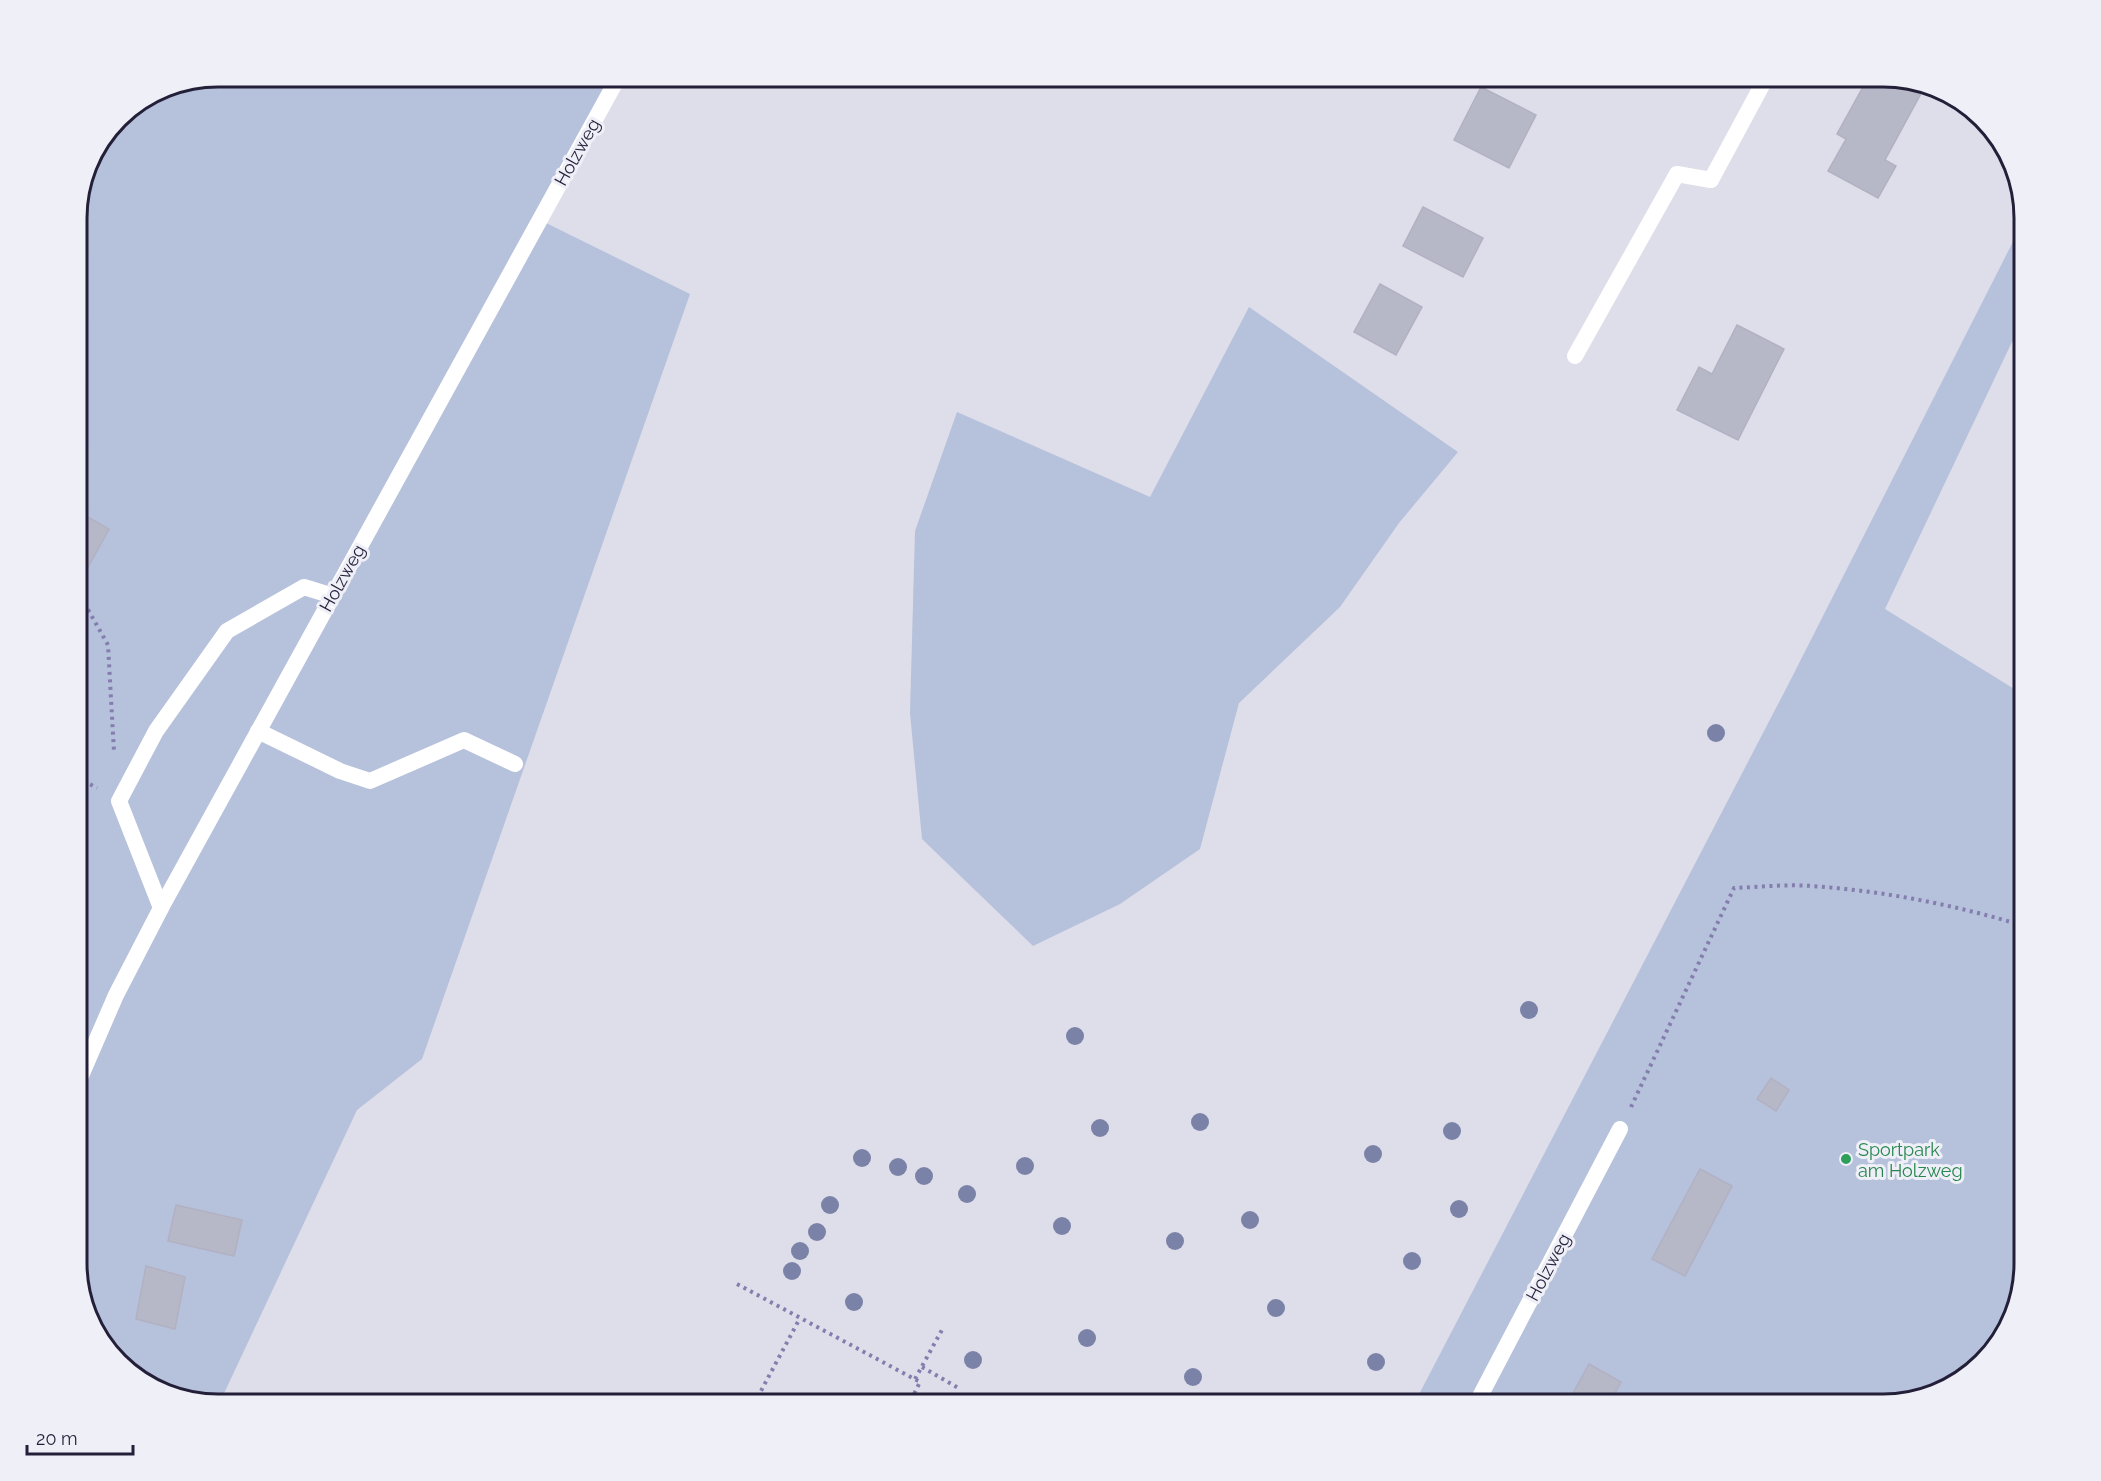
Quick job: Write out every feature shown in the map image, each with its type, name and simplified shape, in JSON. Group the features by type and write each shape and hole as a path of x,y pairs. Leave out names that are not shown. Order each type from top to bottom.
{"street":[{"name":"Holzweg","path":"87,1062 116,995 161,908 613,87"},
{"path":"1575,356 1677,174 1711,180 1761,87"},
{"path":"161,908 119,801 156,731 227,630 304,587 333,596"},
{"path":"258,731 340,771 370,781 464,740 515,764"},
{"name":"Holzweg","path":"1481,1394 1620,1129"}],"path":[{"path":"87,608 108,645 119,801"},
{"path":"1620,1129 1734,888 1810,885 1893,896 1984,914 2014,923"},
{"path":"737,1284 920,1382 914,1394"},
{"path":"759,1394 800,1318"},
{"path":"915,1379 943,1328"},
{"path":"922,1366 960,1389"}],"shaded area":[{"path":"218,87 613,87 540,220 690,294 422,1059 357,1110 224,1394 209,1394 176,1387 160,1381 132,1362 114,1343 97,1313 87,1272 87,209 91,184 109,145 125,125 145,109 184,91"},
{"path":"2014,240 2014,338 1885,609 2014,689 2014,1263 2011,1289 2001,1321 1982,1349 1956,1372 1925,1387 1892,1394 1419,1394 1789,683"},
{"path":"1249,307 1458,452 1399,523 1340,607 1239,703 1200,849 1120,904 1033,946 922,839 910,713 915,531 957,412 1150,497"}],"building":[{"path":"1481,87 1536,115 1509,168 1454,140"},
{"path":"1863,87 1900,88 1921,93 1885,160 1896,166 1878,198 1828,171 1846,139 1837,134"},
{"path":"1423,207 1483,238 1463,277 1403,246"},
{"path":"1380,284 1422,307 1396,355 1354,332"},
{"path":"1737,325 1784,349 1738,440 1677,410 1699,367 1712,374"},
{"path":"87,517 109,529 87,569"},
{"path":"1771,1078 1789,1090 1776,1111 1757,1099"},
{"path":"1700,1169 1732,1186 1685,1276 1652,1259"},
{"path":"176,1205 242,1220 234,1256 168,1241"},
{"path":"146,1266 185,1277 175,1329 136,1319"},
{"path":"1589,1364 1621,1382 1614,1394 1572,1394"}],"place":[{"name":"Sportpark am Holzweg","path":"1846,1159"}]}
